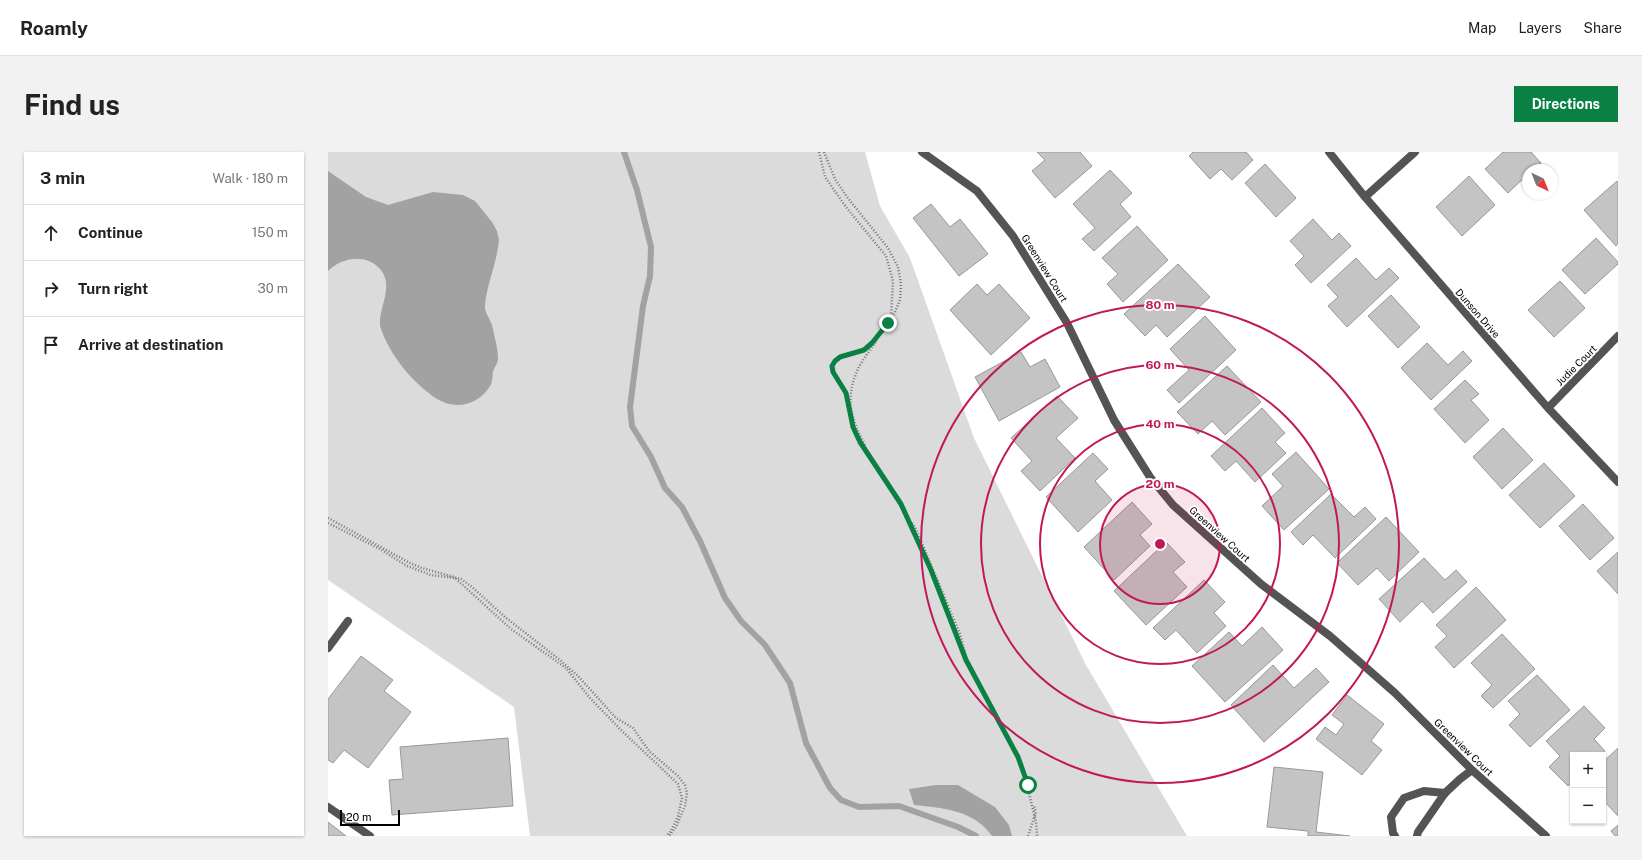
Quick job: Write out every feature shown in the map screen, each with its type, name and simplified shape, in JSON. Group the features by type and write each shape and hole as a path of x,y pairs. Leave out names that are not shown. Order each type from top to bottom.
{"street":[{"name":"Greenview Court","path":"922,152 977,191 1013,236 1067,323 1114,420 1150,477 1173,505 1261,584 1330,636 1395,693 1472,770 1546,836"},
{"name":"Dunson Drive","path":"1330,152 1365,197 1548,408 1618,482"},
{"path":"1365,197 1415,152"},
{"name":"Judie Court","path":"1548,408 1618,336"},
{"path":"328,648 348,621"},
{"path":"1417,836 1418,832 1445,793 1472,770"},
{"path":"1395,836 1391,817 1404,798 1424,791 1445,793"},
{"path":"328,807 370,836"}],"path":[{"path":"818,152 826,177 846,207 886,256 893,281 892,316 856,373 850,395 854,426 881,475 916,529 960,634 971,673 990,701 1013,745 1036,812 1028,836"},
{"path":"824,152 828,163 843,191 888,248 898,267 901,284 900,300 895,312 878,336 864,350 840,357 832,366 833,372 846,393 853,427 860,442 901,504 931,570 966,660 1018,757 1028,785 1036,822 1037,836"},
{"path":"328,518 410,563 461,579 578,676 616,718 633,728 649,751 678,776 685,785 687,793 685,806 676,827 667,836"},
{"path":"328,523 407,566 431,575 455,578 510,629 566,668 589,697 623,732 678,784 682,798 678,816 667,836"}],"shaded area":[{"path":"328,152 865,152 880,206 910,258 974,438 1086,665 1187,836 530,836 514,707 328,580"},
{"path":"328,171 366,197 388,205 433,192 463,195 475,201 492,222 497,231 499,240 486,297 485,308 492,325 497,346 498,360 493,370 490,387 477,400 456,405 437,399 428,393 411,377 397,359 381,329 380,322 386,291 386,283 384,275 379,268 367,260 353,259 339,263 328,271"},
{"path":"936,785 958,785 995,807 1009,825 1012,836 992,836 985,827 957,812 936,807 914,805 909,789"}],"building":[{"path":"1037,152 1080,152 1092,166 1055,198 1032,171 1045,160"},
{"path":"1193,152 1246,152 1253,160 1232,180 1221,169 1210,179 1189,156"},
{"path":"1503,152 1531,152 1541,163 1522,164 1522,180 1508,193 1485,169"},
{"path":"1265,164 1296,198 1276,217 1245,183"},
{"path":"1110,170 1132,193 1120,204 1131,217 1094,251 1082,239 1095,228 1073,204"},
{"path":"1469,176 1495,205 1462,236 1436,207"},
{"path":"1617,181 1618,243 1616,246 1584,210"},
{"path":"931,204 950,227 960,219 988,254 959,276 913,218"},
{"path":"1313,219 1332,240 1339,233 1351,246 1311,283 1295,265 1304,256 1290,241"},
{"path":"1137,226 1168,260 1123,302 1107,284 1118,274 1102,258"},
{"path":"1596,238 1618,262 1618,264 1585,294 1562,270"},
{"path":"1356,258 1376,280 1389,268 1399,278 1347,327 1328,306 1338,297 1327,285"},
{"path":"1178,264 1210,297 1167,337 1156,325 1145,336 1124,314"},
{"path":"1560,281 1585,308 1554,337 1528,310"},
{"path":"977,284 987,295 999,284 1030,318 991,355 950,310"},
{"path":"1391,295 1420,327 1398,348 1368,316"},
{"path":"1205,316 1236,350 1179,403 1167,390 1189,370 1170,349"},
{"path":"1427,343 1448,365 1463,351 1472,361 1431,400 1401,368"},
{"path":"1021,352 1030,367 1045,359 1060,387 999,421 975,377"},
{"path":"1227,366 1261,402 1225,435 1212,421 1198,434 1177,412"},
{"path":"1465,380 1479,394 1471,400 1489,420 1465,443 1434,409"},
{"path":"1057,396 1078,418 1056,438 1075,458 1040,491 1021,471 1032,461 1011,438"},
{"path":"1262,408 1285,433 1275,442 1286,453 1255,482 1236,461 1225,471 1211,456"},
{"path":"1503,428 1533,460 1502,489 1473,457"},
{"path":"1296,452 1329,489 1284,530 1262,506 1283,486 1272,474"},
{"path":"1093,453 1108,469 1095,481 1112,500 1078,532 1046,497"},
{"path":"1544,463 1575,496 1540,528 1509,495"},
{"path":"1331,494 1354,517 1365,507 1376,519 1335,558 1313,535 1303,545 1291,532"},
{"path":"1132,502 1152,524 1140,535 1150,546 1114,580 1084,547"},
{"path":"1583,504 1614,538 1590,560 1559,526"},
{"path":"1386,517 1419,552 1389,581 1377,568 1358,585 1337,563"},
{"path":"1166,542 1185,562 1173,572 1187,587 1146,625 1114,591"},
{"path":"1618,552 1618,594 1597,571"},
{"path":"1424,558 1445,580 1456,570 1467,582 1433,613 1422,601 1400,622 1379,599"},
{"path":"1204,580 1225,602 1214,613 1226,626 1197,653 1176,630 1165,640 1153,628"},
{"path":"1476,587 1506,620 1454,668 1435,647 1447,636 1436,625"},
{"path":"1262,627 1283,650 1225,702 1192,666 1229,632 1242,646"},
{"path":"1502,634 1535,669 1493,708 1481,696 1492,685 1471,663"},
{"path":"361,656 393,680 384,691 411,712 368,768 344,750 333,763 328,760 328,699"},
{"path":"1273,665 1294,688 1316,668 1329,682 1264,742 1231,705"},
{"path":"1537,675 1570,710 1530,747 1509,725 1520,714 1508,701"},
{"path":"1347,695 1384,724 1371,741 1382,750 1362,775 1316,739 1325,727 1336,735 1344,724 1332,715"},
{"path":"1584,706 1605,728 1594,739 1605,751 1604,752 1570,752 1570,784 1568,786 1549,767 1560,756 1546,741"},
{"path":"508,738 513,806 392,815 389,780 403,779 400,747"},
{"path":"1618,748 1618,816 1606,803 1606,759"},
{"path":"1274,767 1323,772 1316,832 1350,836 1308,836 1308,831 1267,827"},
{"path":"328,822 346,836 328,836"},
{"path":"1618,825 1618,836 1615,836 1611,831"}],"waterway":[{"path":"624,152 637,190 651,247 650,276 643,306 630,407 632,426 651,457 665,488 682,507 700,541 725,598 741,621 765,645 790,683 806,743 830,788 841,800 859,807 899,806 958,827 976,836"}],"route":[{"path":"888,323 872,343 864,350 840,357 835,361 832,366 833,372 846,393 853,427 860,442 891,486 901,504 931,570 966,660 1018,757 1028,785"}]}
